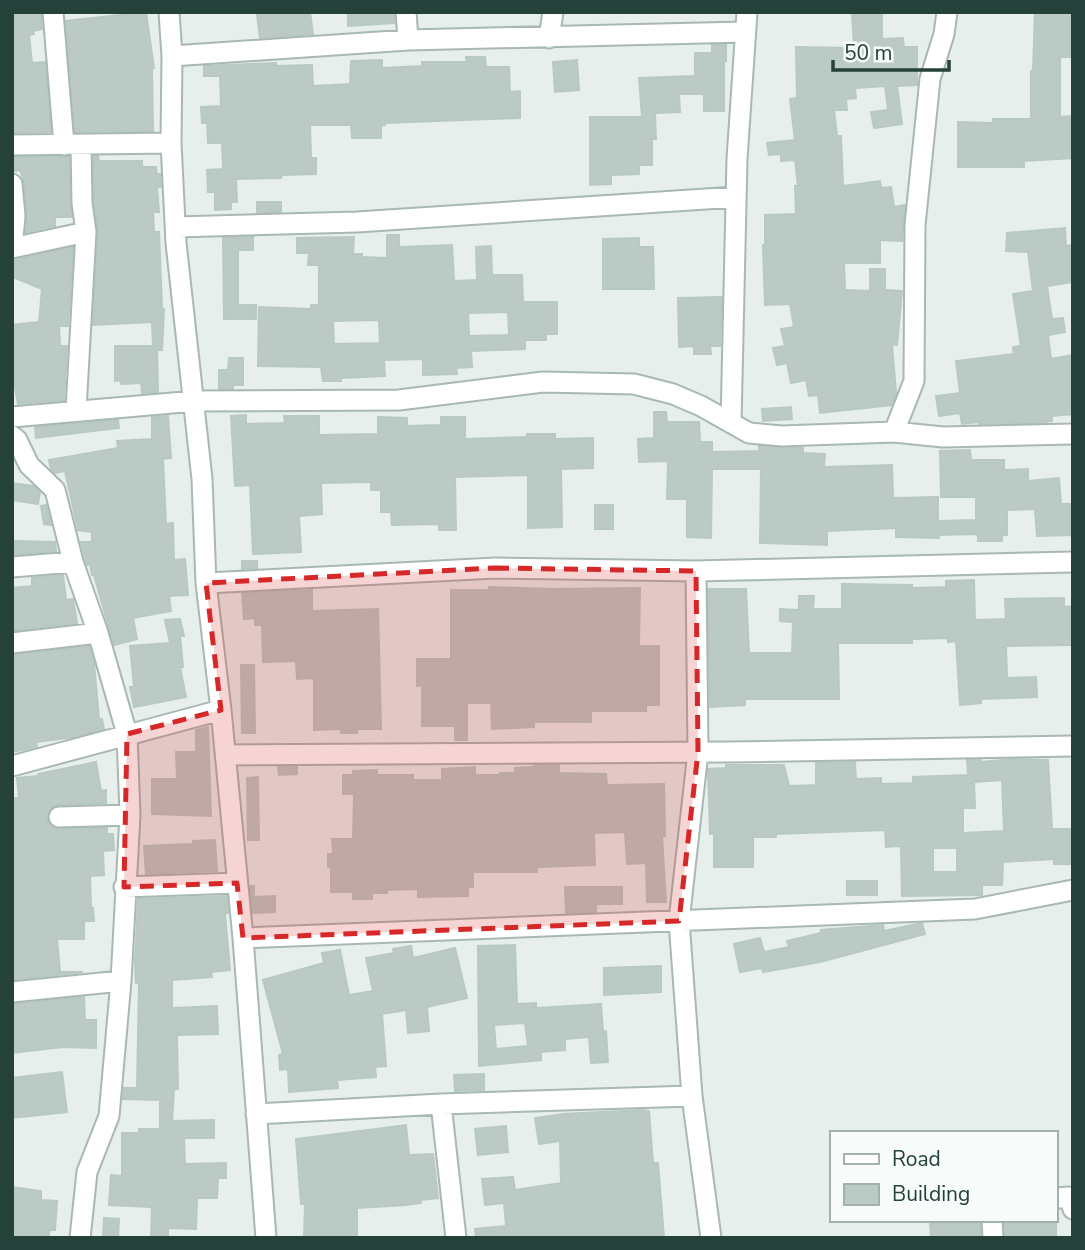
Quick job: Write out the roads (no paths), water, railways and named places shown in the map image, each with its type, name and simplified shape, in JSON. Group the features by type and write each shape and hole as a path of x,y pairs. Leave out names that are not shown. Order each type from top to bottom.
{"street":[{"path":"54,12 86,232 76,410"},
{"path":"169,12 172,56 171,143 176,227 202,479 206,583 243,938 266,1238"},
{"path":"406,12 408,40"},
{"path":"550,38 553,12"},
{"path":"731,423 736,197 747,12"},
{"path":"894,432 914,381 915,225 930,79 944,34 947,12"},
{"path":"172,56 408,40 745,32"},
{"path":"12,145 171,143"},
{"path":"12,184 16,216 12,248 86,232"},
{"path":"176,227 357,222 736,197"},
{"path":"12,417 195,401 399,400 543,382 634,384 673,394 749,433 782,436 894,432 943,438 1073,434"},
{"path":"12,436 17,440 29,465 55,490 74,562 127,734 130,814 121,981 109,1116 87,1172 80,1238"},
{"path":"12,567 74,562"},
{"path":"206,583 495,569 696,570 1073,562"},
{"path":"696,570 698,752 679,921 692,1096 711,1238"},
{"path":"12,643 98,633"},
{"path":"12,766 221,710"},
{"path":"226,755 1073,746"},
{"path":"59,817 130,814"},
{"path":"124,887 237,883"},
{"path":"243,938 975,909 1073,891"},
{"path":"12,992 121,981"},
{"path":"256,1114 441,1104 692,1096"},
{"path":"441,1104 456,1238"},
{"path":"1057,1198 1069,1197 1073,1209"}]}
